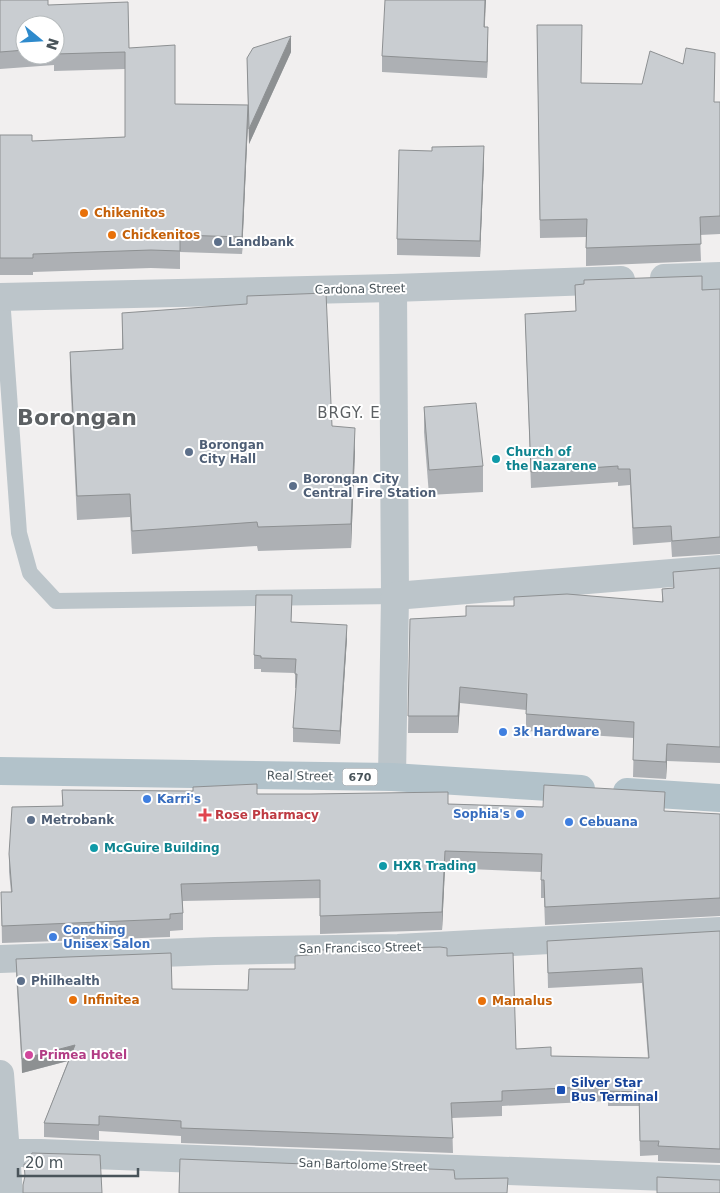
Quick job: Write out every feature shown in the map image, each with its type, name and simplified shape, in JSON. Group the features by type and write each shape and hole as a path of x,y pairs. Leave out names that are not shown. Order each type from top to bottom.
{"main road":[{"name":"Real Street","path":"0,771 392,777 720,798"}],"street":[{"name":"Cardona Street","path":"1,297 393,288 720,276"},
{"path":"392,777 395,596 393,288"},
{"path":"395,596 720,569"},
{"name":"San Francisco Street","path":"0,959 215,951 398,948 720,931"},
{"path":"0,1074 3,1153 9,1193"},
{"name":"San Bartolome Street","path":"3,1153 720,1179"}],"lane":[{"path":"1,297 19,533 30,572 56,601 395,596"}],"building":[{"path":"0,0 48,0 48,5 128,2 129,48 175,45 175,104 248,105 242,237 180,235 180,251 151,250 33,254 33,258 0,258 0,135 32,135 32,141 125,137 125,52 65,54 65,15 15,15 15,51 0,52"},
{"path":"385,0 485,0 484,27 488,27 487,62 382,56"},
{"path":"537,25 582,25 581,83 642,84 650,51 683,64 686,48 715,53 714,102 720,102 720,216 700,217 701,244 586,248 587,219 540,220"},
{"path":"291,36 249,129 247,58 253,48"},
{"path":"484,146 480,241 397,239 399,150 432,151 432,147"},
{"path":"702,276 702,290 720,289 720,537 672,541 671,526 633,528 630,469 618,469 618,466 531,472 525,314 576,311 575,285 584,284 584,280"},
{"path":"326,293 332,426 355,428 351,524 258,527 257,522 132,531 130,494 77,496 70,352 123,349 122,313 247,304 247,296"},
{"path":"476,403 483,466 429,470 424,407"},
{"path":"720,568 720,747 667,744 666,762 633,760 634,722 526,714 527,694 460,687 458,716 408,716 410,619 466,616 466,606 514,606 514,597 567,594 663,602 662,589 674,588 673,572"},
{"path":"256,595 292,595 291,622 347,625 340,731 293,728 297,674 295,674 296,659 261,658 261,656 254,655"},
{"path":"257,784 257,794 448,792 448,804 543,807 544,785 665,792 664,811 720,814 720,898 545,907 544,880 541,880 542,854 445,851 442,912 320,916 320,880 181,884 183,913 170,914 170,919 2,926 1,892 12,892 9,854 12,807 63,806 62,790 193,791 193,787"},
{"path":"720,931 720,1149 658,1146 659,1141 640,1141 639,1092 608,1091 608,1086 502,1091 502,1101 451,1103 453,1138 181,1128 181,1121 99,1116 99,1125 44,1123 75,1045 22,1059 16,959 171,953 172,989 248,990 249,969 295,969 295,956 320,954 320,950 440,947 447,948 447,956 513,953 516,1049 551,1047 551,1056 649,1058 642,968 548,973 547,941"},
{"path":"32,1153 100,1155 102,1193 23,1193 24,1164 27,1164"},
{"path":"180,1159 454,1170 455,1179 508,1178 507,1193 179,1193"},
{"path":"657,1177 720,1180 720,1193 657,1193"}],"place":[{"name":"Chikenitos","path":"84,213"},
{"name":"Chickenitos","path":"112,235"},
{"name":"Landbank","path":"218,242"},
{"name":"Borongan City Hall","path":"189,452"},
{"name":"Church of the Nazarene","path":"496,459"},
{"name":"Borongan City Central Fire Station","path":"293,486"},
{"name":"3k Hardware","path":"503,732"},
{"name":"Karri's","path":"147,799"},
{"name":"Sophia's","path":"520,814"},
{"name":"Rose Pharmacy","path":"205,815"},
{"name":"Metrobank","path":"31,820"},
{"name":"Cebuana","path":"569,822"},
{"name":"McGuire Building","path":"94,848"},
{"name":"HXR Trading","path":"383,866"},
{"name":"Conching Unisex Salon","path":"53,937"},
{"name":"Philhealth","path":"21,981"},
{"name":"Infinitea","path":"73,1000"},
{"name":"Mamalus","path":"482,1001"},
{"name":"Primea Hotel","path":"29,1055"},
{"name":"Silver Star Bus Terminal","path":"561,1090"}],"district":[{"name":"BRGY. E","path":"349,413"},
{"name":"Borongan","path":"77,417"}]}
